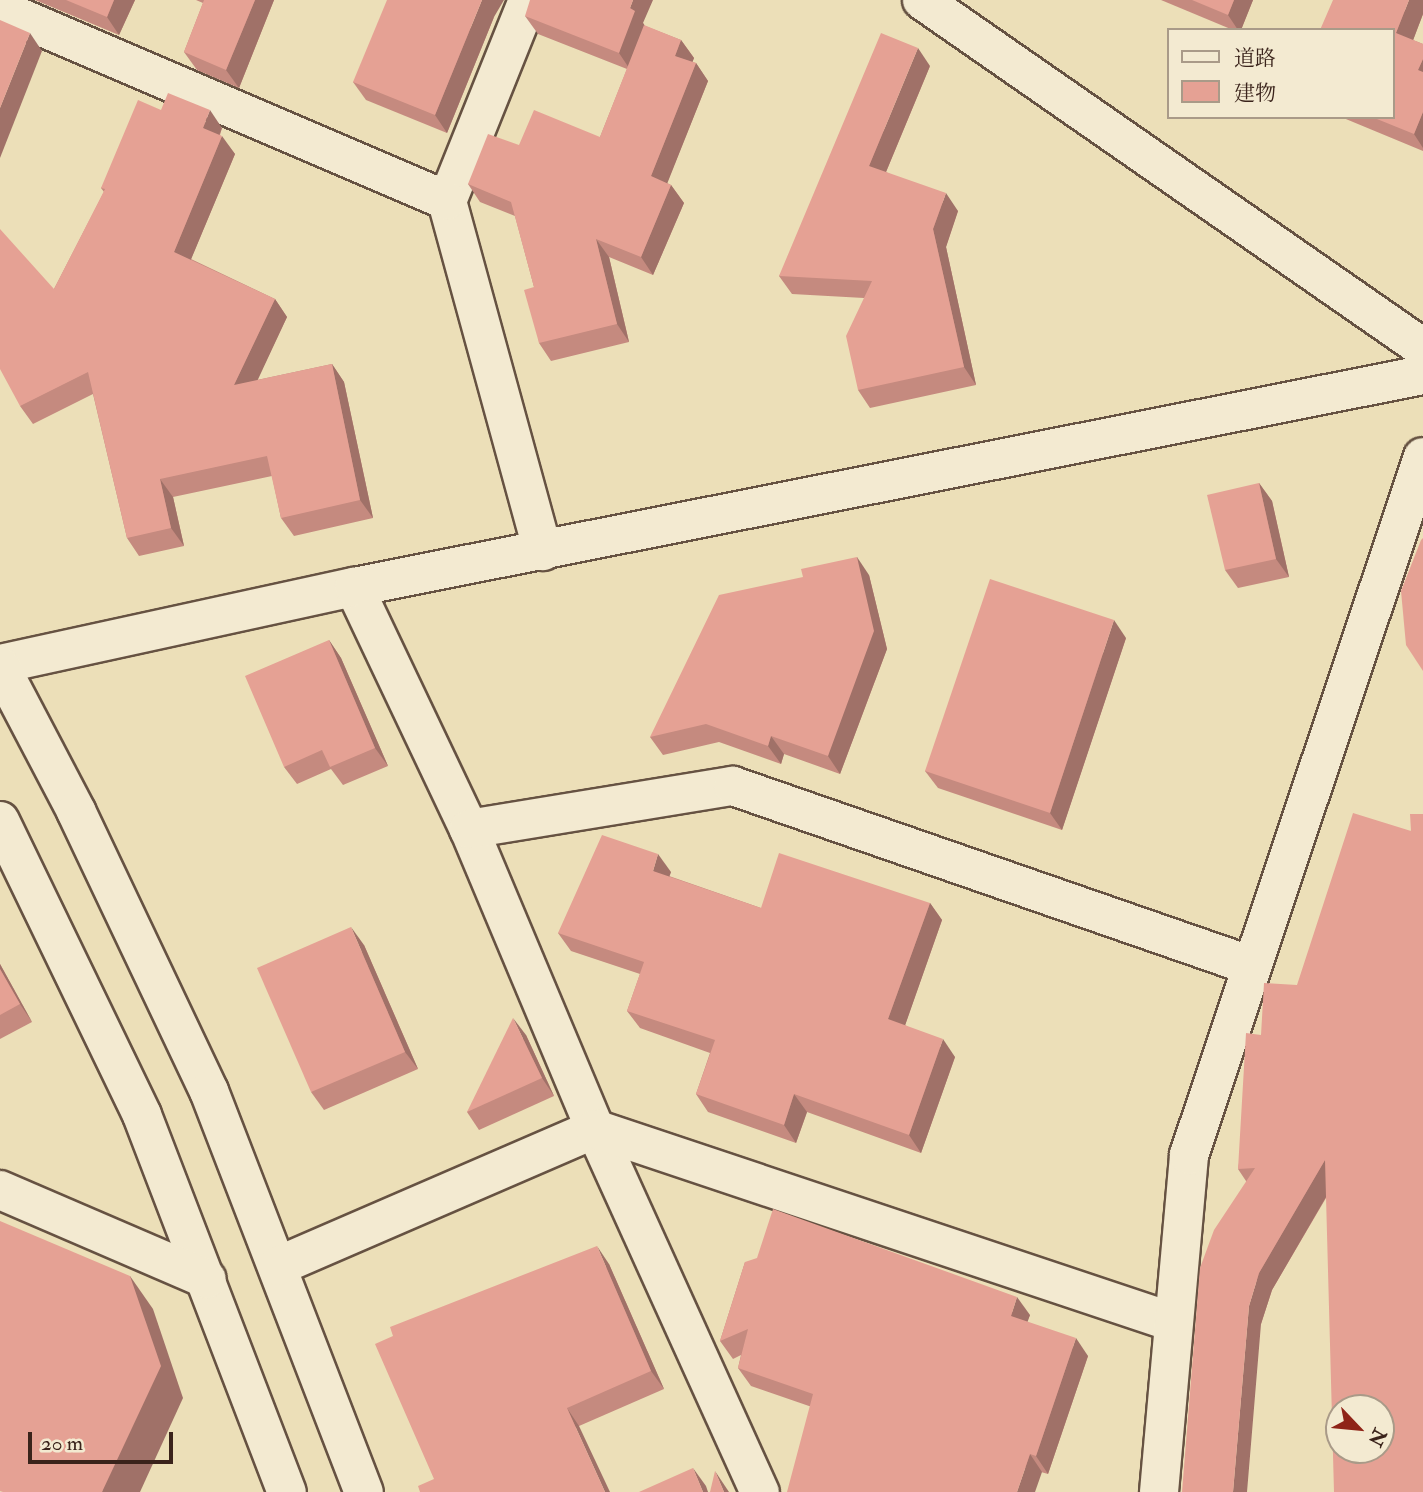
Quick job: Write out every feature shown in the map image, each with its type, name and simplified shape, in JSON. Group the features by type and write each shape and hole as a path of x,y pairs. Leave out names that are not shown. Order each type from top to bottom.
{"street":[{"path":"528,0 447,201 543,551"},
{"path":"928,1 1423,348"},
{"path":"0,9 447,201"},
{"path":"364,1492 209,1091 76,811 0,665 354,587 1423,375"},
{"path":"1159,1492 1171,1322 1189,1155 1423,457"},
{"path":"354,587 469,830 595,1129 760,1492"},
{"path":"469,830 733,786 1252,966"},
{"path":"0,821 142,1115 287,1492"},
{"path":"278,1265 595,1129 1171,1322"},
{"path":"0,1190 207,1279"}],"building":[{"path":"66,0 114,0 107,17"},
{"path":"204,0 255,0 226,70 184,52"},
{"path":"387,0 482,0 435,115 353,82"},
{"path":"530,0 633,0 630,8 635,11 619,53 525,16"},
{"path":"1192,0 1234,0 1228,15"},
{"path":"1333,0 1409,0 1396,33 1423,44 1423,59 1418,70 1423,72 1423,112 1414,134 1377,119 1395,119 1395,28 1321,28"},
{"path":"0,20 30,33 0,108"},
{"path":"644,25 681,40 675,56 696,63 651,176 671,185 641,257 596,239 617,324 539,343 524,290 534,287 511,202 468,184 488,134 519,145 534,110 600,137"},
{"path":"881,33 918,48 869,166 946,193 933,229 964,367 858,390 846,336 872,281 779,276"},
{"path":"168,93 210,110 203,128 222,136 174,252 275,299 234,385 332,364 360,500 281,518 267,456 160,479 171,528 127,538 88,372 20,406 0,369 0,229 54,289 105,189 101,188 138,100 161,110"},
{"path":"1259,483 1276,559 1225,570 1207,495"},
{"path":"1423,538 1423,671 1406,645 1401,591"},
{"path":"857,557 874,631 828,756 771,736 768,746 706,724 650,737 719,595 803,577 801,569"},
{"path":"990,579 1114,620 1050,813 925,771"},
{"path":"329,640 375,748 330,767 322,750 284,767 245,676"},
{"path":"1353,813 1411,831 1410,814 1423,814 1423,1492 1334,1492 1333,1464 1395,1464 1395,1394 1331,1394 1325,1160 1259,1273 1249,1306 1233,1492 1182,1492 1200,1268 1214,1230 1255,1168 1238,1169 1246,1033 1261,1035 1264,983 1297,985"},
{"path":"602,835 658,854 653,871 761,908 779,853 930,903 888,1019 943,1039 909,1135 794,1094 784,1125 696,1094 715,1040 627,1011 644,962 558,933"},
{"path":"351,927 405,1052 311,1092 257,968"},
{"path":"0,969 20,1004 0,1015"},
{"path":"513,1018 542,1078 467,1112"},
{"path":"773,1209 1017,1297 1011,1316 1076,1338 1036,1456 1030,1454 1017,1492 787,1492 813,1394 738,1368 748,1329 720,1341 745,1262 757,1258"},
{"path":"0,1221 130,1276 161,1366 102,1492 0,1491"},
{"path":"597,1246 651,1371 567,1408 605,1492 420,1492 418,1486 434,1479 375,1344 393,1336 390,1327"},
{"path":"693,1468 703,1492 639,1492"},
{"path":"715,1471 724,1492 710,1492"}]}
